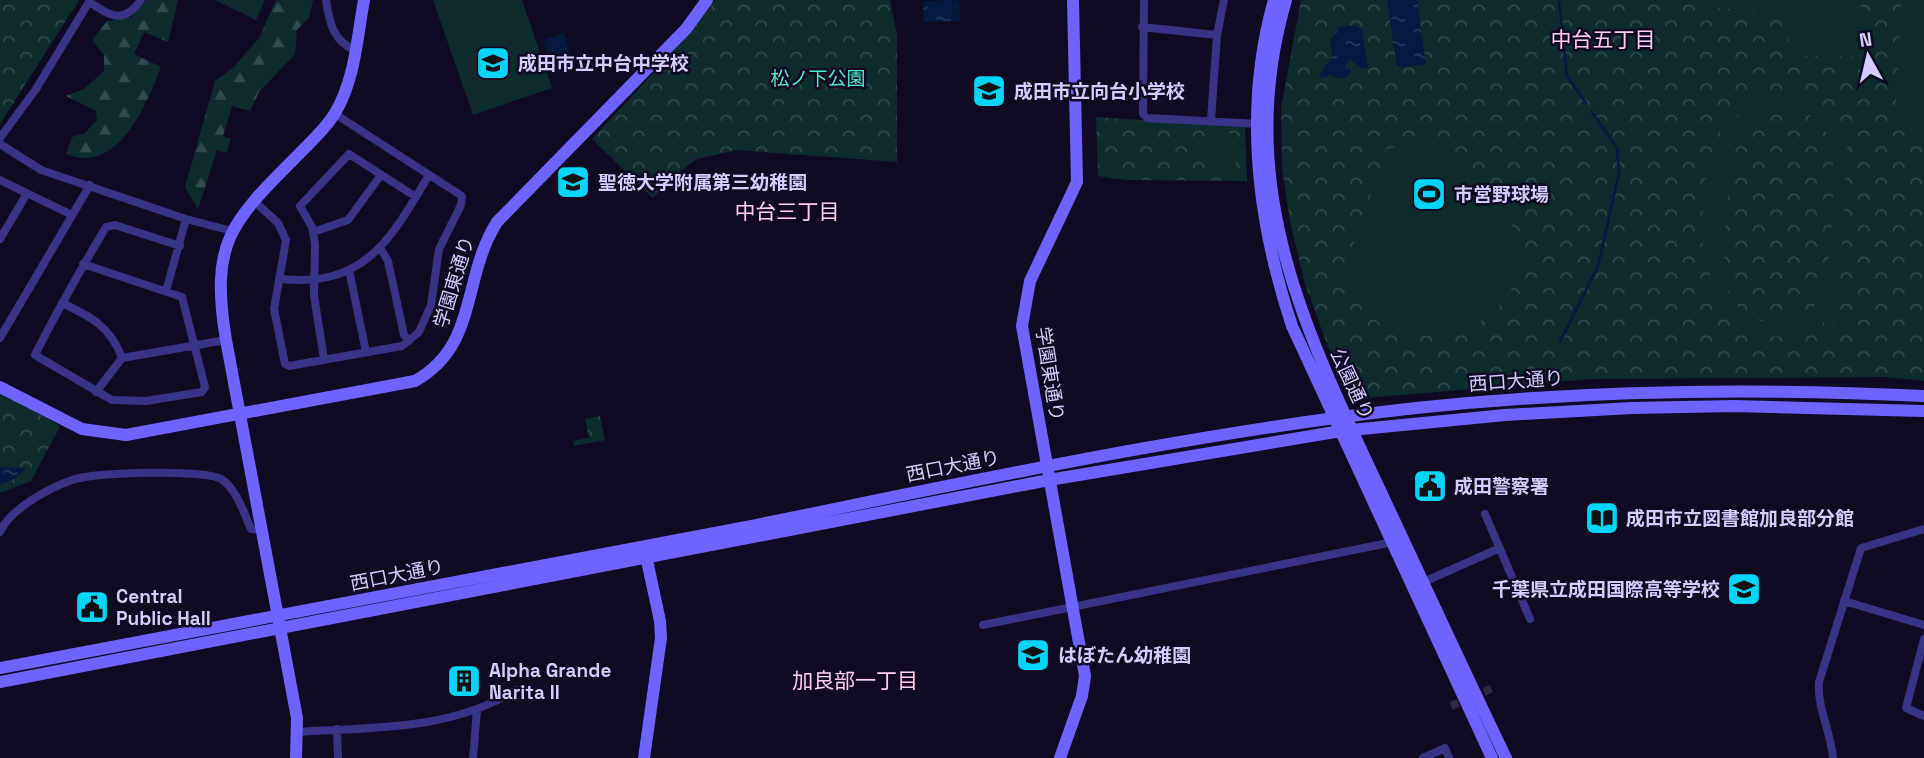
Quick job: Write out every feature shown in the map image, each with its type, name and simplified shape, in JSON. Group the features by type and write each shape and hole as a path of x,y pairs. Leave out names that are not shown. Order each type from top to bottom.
{"street":[{"path":"0,138 36,89 89,2 113,16 134,10 141,0"},
{"path":"326,0 332,28 343,45 355,50"},
{"path":"296,758 298,732 239,415 219,281 232,231 254,201 335,114 349,81 364,0"},
{"name":"学園東通り","path":"0,387 61,421 101,433 126,435 396,387 429,373 455,346 480,254 497,222 685,29 707,0"},
{"name":"学園東通り","path":"1060,758 1082,696 1085,676 1022,326 1030,281 1077,182 1073,0"},
{"path":"1144,0 1143,114 1147,118 1263,124"},
{"path":"1211,120 1217,35 1224,0"},
{"name":"公園通り","path":"1274,0 1260,69 1263,124 1285,264 1344,424 1393,542 1418,584 1506,758"},
{"name":"公園通り","path":"1263,124 1286,0"},
{"path":"1142,27 1217,35"},
{"path":"254,201 285,233 287,248 274,309 282,361 289,366 402,346 410,341 426,319 439,250 463,200 462,195 335,114"},
{"path":"0,144 41,170 186,219 232,231"},
{"path":"324,359 313,278 313,232 300,206 346,156 354,156 416,197"},
{"path":"313,232 348,220 381,175"},
{"path":"281,279 313,278 349,270 381,249 429,175"},
{"path":"0,180 26,195 72,215"},
{"path":"0,338 90,186"},
{"path":"0,239 26,195"},
{"path":"166,291 186,219"},
{"path":"83,264 181,297 185,302 205,387 202,391 130,402 112,400 35,355 83,264 110,225 180,246"},
{"path":"381,249 388,261 404,335 410,341"},
{"path":"349,270 366,352"},
{"path":"62,303 101,325 116,341 122,358"},
{"path":"96,392 122,358 226,340"},
{"name":"西口大通り","path":"0,682 279,623 1047,474 1465,404 1634,393 1821,391 1924,396"},
{"path":"1909,395 1909,411"},
{"name":"西口大通り","path":"1344,424 1642,408 1734,406 1924,411"},
{"name":"公園通り","path":"1344,424 1418,584 1492,758"},
{"path":"0,532 14,514 73,479 181,473 211,474 225,481 251,529 261,530"},
{"path":"1485,514 1530,619"},
{"path":"1833,758 1832,739 1818,696 1819,682 1861,548 1924,529"},
{"path":"983,625 1393,542"},
{"path":"1418,584 1500,548"},
{"path":"644,758 661,638 646,552"},
{"path":"1844,601 1924,625"},
{"name":"西口大通り","path":"0,668 279,623"},
{"path":"1924,639 1906,708 1924,716"},
{"path":"298,732 409,726 477,710 516,690"},
{"path":"473,758 477,710"},
{"path":"337,729 338,758"},
{"path":"1423,758 1445,748 1449,758"}],"green space":[{"path":"0,0 79,0 0,124"},
{"path":"147,0 178,0 168,42 144,32 134,54 161,67 147,100 127,133 115,146 101,155 84,158 66,154 72,137 85,133 97,120 96,111 66,96 84,89 104,71 104,55 92,40 107,21 131,17"},
{"path":"215,0 265,0 256,20"},
{"path":"276,0 313,0 309,18 297,30 295,54 259,92 250,111 232,106 223,136 231,139 226,153 217,150 198,209 185,187 215,81 233,68 259,38"},
{"path":"433,0 522,0 552,88 473,115"},
{"name":"松ノ下公園","path":"715,0 890,0 897,36 897,162 737,150 697,159 677,173 653,198 592,139 682,42"},
{"path":"1301,0 1924,0 1924,381 1886,377 1590,379 1366,398 1349,390 1328,347 1305,284 1290,222 1282,168 1281,108"},
{"path":"1707,0 1861,0 1858,57 1789,55 1790,11 1707,8"},
{"path":"1902,0 1924,0 1924,125 1895,123"},
{"path":"1785,90 1807,96 1833,117 1847,148 1838,325 1824,324 1824,316 1798,333 1768,336 1739,326 1727,315 1715,295 1710,274 1709,243 1700,243 1707,158 1718,158 1722,110 1736,112 1736,118 1759,97","holes":["1793,109 1820,123 1831,145 1831,235 1824,291 1815,305 1804,314 1790,321 1776,323 1761,321 1748,315 1728,291 1725,260 1727,211 1733,162 1741,132 1750,121 1761,114"]},
{"path":"1096,117 1245,127 1247,181 1126,180 1098,176"},
{"path":"1206,132 1236,134 1235,174 1205,172"},
{"name":"市営野球場","path":"1445,139 1522,239 1521,262 1517,276 1502,303 1480,322 1453,333 1424,336 1396,331 1372,317 1354,296 1345,267 1387,149"},
{"path":"0,391 60,426 31,481 0,493"},
{"path":"600,416 605,440 574,446 573,441 589,438 585,419"}],"water":[{"path":"959,0 960,21 924,22 923,1"},
{"path":"1387,0 1417,0 1426,64 1397,68"},
{"path":"1356,25 1362,30 1368,68 1362,69 1350,59 1345,66 1351,71 1347,77 1336,79 1329,74 1325,80 1319,76 1332,57 1330,40 1339,27"},
{"path":"564,33 575,66 554,74 543,40"},
{"path":"0,467 26,468 16,478 0,485"}],"waterway":[{"path":"1559,1 1567,76 1586,103"},
{"path":"1560,342 1598,266 1619,173 1617,148 1591,111"}],"tunnel":[{"path":"1451,706 1493,688"}],"place":[{"name":"成田市立中台中学校","path":"493,63"},
{"name":"成田市立向台小学校","path":"989,91"},
{"name":"聖徳大学附属第三幼稚園","path":"573,182"},
{"name":"市営野球場","path":"1429,194"},
{"name":"成田警察署","path":"1430,486"},
{"name":"成田市立図書館加良部分館","path":"1602,518"},
{"name":"千葉県立成田国際高等学校","path":"1744,589"},
{"name":"Central Public Hall","path":"92,607"},
{"name":"はぼたん幼稚園","path":"1033,655"},
{"name":"Alpha Grande Narita II","path":"464,681"}],"district":[{"name":"中台五丁目","path":"1603,39"},
{"name":"中台三丁目","path":"787,211"},
{"name":"加良部一丁目","path":"855,680"}]}
